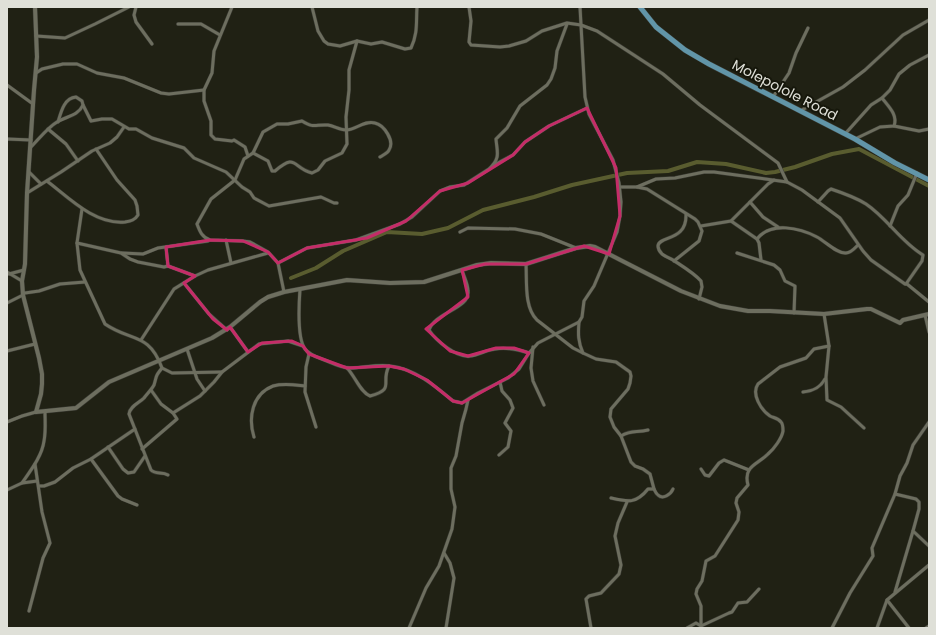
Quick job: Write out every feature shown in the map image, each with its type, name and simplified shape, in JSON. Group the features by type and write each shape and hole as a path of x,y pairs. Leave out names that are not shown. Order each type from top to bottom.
{"main road":[{"name":"Molepolole Road","path":"640,7 656,27 685,50 709,64 855,139 929,180"}],"street":[{"path":"35,7 38,48 27,193 24,270 22,281 23,295 39,358 42,384 36,412"},
{"path":"36,36 65,38 129,7"},
{"path":"136,7 134,15 136,22 152,44"},
{"path":"232,7 213,55 212,72 204,90 204,101 211,121 211,135 216,139 234,140 243,145 248,156"},
{"path":"312,7 318,31 324,41 328,44 340,46 357,41 371,44 382,42 405,49 411,48 416,35 416,18 418,7"},
{"path":"469,7 471,21 469,42 471,45 500,47 509,46 526,42 542,31 568,23 581,25 607,36 663,74 700,105 778,163 787,182"},
{"path":"580,7 585,97 587,108 611,154 616,168 621,202 617,232 609,254 594,286 584,301 583,314 579,322 578,337 583,353"},
{"path":"800,111 843,87 865,70 903,36 929,20"},
{"path":"492,165 498,153 497,136 507,128 520,106 547,85 551,79 556,68 558,51 568,23"},
{"path":"178,24 199,24 220,35"},
{"path":"773,97 789,73 796,53 808,28"},
{"path":"253,153 268,162 272,171 275,171 282,165 291,161 308,172 315,172 325,161 342,153 347,144 346,117 349,90 349,70 357,41"},
{"path":"845,134 871,105 882,98 890,90 899,74 910,65 929,55"},
{"path":"36,73 42,69 63,64 77,64 97,73 124,78 161,93 169,94 204,90"},
{"path":"7,85 33,104"},
{"path":"58,122 64,104 70,99 76,97 82,101 91,121 112,119 124,127 136,129 148,136 184,148 194,158 222,170 235,180 242,188 250,192 254,198 268,206 321,197 334,203 338,203"},
{"path":"882,98 894,114 896,121 894,126"},
{"path":"30,148 48,129 58,122 74,115 83,105"},
{"path":"278,263 307,248 356,240 400,224 412,217 440,191 450,187 464,185 492,165 513,155 525,142 549,126 587,108"},
{"path":"210,240 206,239 202,235 197,224 211,199 235,180 244,159 253,153 263,132 277,124 288,124 302,121 310,126 329,125 346,130 367,123 373,122 380,124 384,127 391,144 388,151 380,157"},
{"path":"855,139 880,127 894,126 919,131 929,129"},
{"path":"27,193 96,149 114,141 124,127"},
{"path":"48,129 66,144 78,161"},
{"path":"7,140 31,140"},
{"path":"46,181 82,209 109,221 131,221 136,218 138,215 135,200 117,180 96,149"},
{"path":"29,172 41,184"},
{"path":"637,187 656,179 675,178 704,172 787,182 802,190 840,218 858,245 875,263 907,284 929,302"},
{"path":"890,226 898,206 908,195 916,173"},
{"path":"701,226 731,221 768,184 774,180"},
{"path":"619,185 647,189 695,219 701,226 702,231 698,241 674,261"},
{"path":"818,202 831,190 847,194 870,206 911,247 924,256 906,284"},
{"path":"750,202 763,217 778,227"},
{"path":"82,209 77,243 80,270 105,324 141,340 155,351 162,368 172,373 222,372"},
{"path":"686,214 687,222 684,228 676,235 660,242 658,249 701,281 702,288 699,299"},
{"path":"731,221 757,239 759,243 761,260"},
{"path":"757,239 764,232 778,227 795,229 817,237 842,253 849,252 858,245"},
{"path":"460,232 468,228 515,229 541,234 576,248"},
{"path":"77,243 121,253 143,254 158,248 166,248 210,240 243,240 250,242 268,252 278,263 284,292"},
{"path":"226,240 231,263"},
{"path":"7,422 36,412 76,408 110,382 187,349 229,328 260,302 268,297 284,292 347,280 402,283 424,282 485,264 526,264 576,248 590,246 699,299 720,306 748,311 824,314 871,309 900,323 903,320 927,315 929,332"},
{"path":"166,248 168,266"},
{"path":"141,340 171,292 195,276 208,270 268,252"},
{"path":"121,253 138,262 164,267 168,266 195,276"},
{"path":"737,253 761,260 777,267 786,281 794,286 794,313"},
{"path":"526,264 528,299 531,313 542,325 573,348 596,359 616,362 630,372 631,376 628,389 614,404 610,412 610,417 614,427 621,436 633,464 650,474 654,489 658,495 661,497 668,495 673,490"},
{"path":"8,273 24,270"},
{"path":"462,270 468,288 468,297 461,305 444,314 432,324 430,330 432,334 450,351 468,356 496,348 514,348 529,353"},
{"path":"8,273 22,281"},
{"path":"7,303 23,295 23,293 39,291 60,284 85,282"},
{"path":"184,283 209,314 229,328 248,352"},
{"path":"300,289 299,319 303,346 309,354 347,368 389,366 404,369 427,380 453,401 458,403 468,400 478,393 508,378 519,369 533,347 579,322"},
{"path":"824,314 829,346 826,377 828,400 842,408 864,428"},
{"path":"173,413 200,396 222,372 262,343 288,340 303,346"},
{"path":"7,351 36,344"},
{"path":"701,626 701,606 697,598 696,591 702,581 706,561 715,556 739,517 739,508 736,500 740,493 748,485 746,476 749,470 770,453 783,432 782,422 763,409 758,401 755,391 758,384 780,367 806,358 814,349 829,346"},
{"path":"533,347 531,368 533,381 544,405"},
{"path":"187,349 195,372 205,391"},
{"path":"309,354 306,367 306,397 316,427"},
{"path":"347,368 354,375 363,391 370,396 381,393 384,390 386,386 386,371 389,366"},
{"path":"162,368 155,377 154,386 151,390 129,411 149,467 153,473 165,473 168,475"},
{"path":"803,392 812,391 817,388 823,384 826,377"},
{"path":"499,455 508,447 511,431 505,423 513,408 510,400 502,390 500,382"},
{"path":"254,437 250,421 255,402 262,394 272,386 287,384 305,386"},
{"path":"142,449 177,419 173,413 161,404 151,390"},
{"path":"409,628 426,588 439,566 452,529 456,507 451,489 451,468 456,456 468,400"},
{"path":"22,483 35,464 42,448 44,441 45,412"},
{"path":"832,628 850,592 873,556 872,548 895,494 900,476 907,463 913,445 929,422"},
{"path":"39,486 52,483 135,429"},
{"path":"621,436 631,431 639,432 648,430"},
{"path":"108,447 123,469 128,473 134,472 145,456"},
{"path":"91,459 118,496 137,505"},
{"path":"701,469 705,475 708,476 719,463 724,460 749,470"},
{"path":"30,611 43,558 50,544 42,512 35,464"},
{"path":"7,490 22,483 37,480"},
{"path":"611,498 627,502 639,497 648,489 654,489"},
{"path":"895,494 916,499 919,502 920,509 895,592"},
{"path":"591,628 586,599 589,596 601,594 619,574 621,565 615,536 618,523 627,502"},
{"path":"913,531 929,546"},
{"path":"444,553 450,563 454,578 446,628"},
{"path":"877,628 887,600 929,565"},
{"path":"701,626 732,612 738,603 747,602 759,589"},
{"path":"887,600 909,628"},
{"path":"688,628 696,623 701,626"}],"highlighted area":[{"path":"587,108 616,168 620,216 609,254 584,246 526,264 485,264 462,270 468,297 426,329 450,351 468,356 496,348 514,348 529,353 514,374 462,403 453,401 427,380 404,369 389,366 347,368 309,354 303,346 292,341 262,343 248,352 230,327 227,330 213,319 184,283 195,276 168,266 166,247 210,240 243,241 268,252 278,263 307,248 367,238 406,221 440,191 468,183 513,155 525,142 549,126"}],"waterway":[{"path":"291,278 316,268 343,251 387,232 422,234 448,228 483,210 534,197 572,185 627,173 668,171 697,162 726,164 766,173 795,167 832,154 859,149 929,186"}]}
